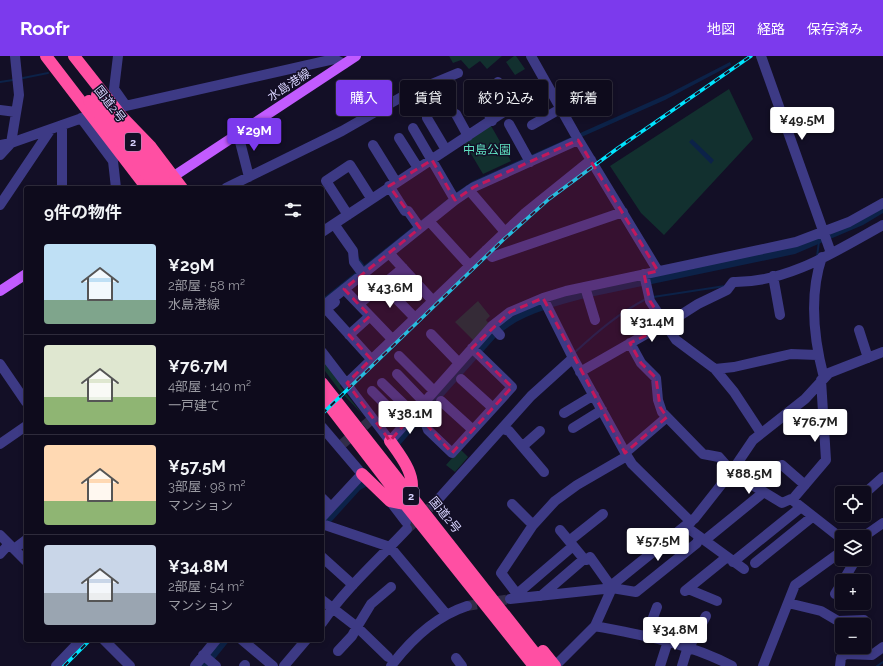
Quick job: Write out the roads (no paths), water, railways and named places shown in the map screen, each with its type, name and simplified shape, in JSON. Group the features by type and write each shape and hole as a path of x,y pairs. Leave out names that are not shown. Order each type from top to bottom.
{"highway":[{"path":"46,56 145,186"},
{"name":"国道2号","path":"54,56 172,182"},
{"name":"国道2号","path":"66,56 93,98 157,186"},
{"path":"74,56 122,117 151,147 172,182"},
{"path":"324,376 351,410 364,434"},
{"name":"国道2号","path":"324,385 364,434 408,499 480,598 534,666"},
{"name":"国道2号","path":"324,399 388,482 408,499 461,557 545,666"},
{"path":"324,409 388,482"},
{"path":"360,476 390,501 408,499 413,487 411,478 390,441"},
{"path":"461,557 515,615 557,664"},
{"path":"480,598 486,615 524,666"}],"main road":[{"name":"水島港線","path":"163,186 172,182 238,134 356,56"},
{"path":"0,291 24,275"}],"street":[{"path":"0,155 11,143 19,94 15,56"},
{"path":"531,56 544,80"},
{"path":"118,57 114,89 124,107 334,59 339,60 344,64"},
{"path":"630,343 640,363 656,378 660,407 667,417 704,454 719,457 732,471 782,503 791,499 792,500 826,460 822,379 818,355 815,292 816,275 822,258 824,235 763,57"},
{"path":"230,186 342,131 405,95 458,73"},
{"path":"548,88 556,102"},
{"path":"0,110 16,112"},
{"path":"532,125 556,111"},
{"path":"456,114 468,136"},
{"path":"490,116 492,120"},
{"path":"324,231 392,184 432,160 498,116"},
{"path":"564,116 658,271"},
{"path":"0,145 11,143 83,117 114,161 116,186"},
{"path":"427,118 446,150"},
{"path":"509,124 528,159"},
{"path":"62,125 62,186"},
{"path":"413,128 454,198"},
{"path":"0,205 51,129"},
{"path":"238,134 249,177"},
{"path":"399,138 418,168"},
{"path":"371,359 326,309 346,291 361,271 389,254 419,226 429,221 454,198 528,159 577,138"},
{"path":"373,145 405,211 408,211 419,226"},
{"path":"347,383 505,232 544,197 591,160"},
{"path":"348,215 326,181 350,165 371,198"},
{"path":"469,190 505,232"},
{"path":"324,354 390,441 405,424 417,415 424,402 459,363 475,351 496,331 510,312 586,291 645,279 658,271 824,235 883,203"},
{"path":"486,250 492,257 623,212"},
{"path":"429,221 470,266"},
{"path":"334,224 353,251 354,262 361,271"},
{"path":"580,372 648,333 666,326 698,304 727,290 731,285 788,273 822,258 883,225"},
{"path":"389,254 433,301"},
{"path":"359,304 403,268"},
{"path":"773,276 780,315"},
{"path":"645,279 650,301 676,340 715,369 734,392 760,433"},
{"path":"382,284 415,318"},
{"path":"346,291 392,339"},
{"path":"324,306 346,291"},
{"path":"586,291 595,320"},
{"path":"545,303 580,372 632,464 702,538 744,569"},
{"path":"349,334 370,316"},
{"path":"859,330 868,358"},
{"path":"431,334 459,363"},
{"path":"382,383 417,415 428,430 452,453 512,387 475,351"},
{"path":"515,597 541,596 612,587 688,524 732,471 753,440 805,399 822,379 829,373 883,352"},
{"path":"715,369 734,367 791,354 818,355"},
{"path":"399,356 434,391"},
{"path":"434,504 503,429 531,396 573,358"},
{"path":"0,364 24,399"},
{"path":"397,374 424,402"},
{"path":"461,379 493,408"},
{"path":"372,391 405,424"},
{"path":"564,413 594,395"},
{"path":"441,401 472,430"},
{"path":"573,428 602,410"},
{"path":"515,597 501,573 533,525 564,494 626,454 667,417"},
{"path":"0,444 24,427"},
{"path":"324,429 360,476 330,507 324,522 388,546 446,614"},
{"path":"503,429 509,431 544,472"},
{"path":"523,446 540,431"},
{"path":"782,465 805,485"},
{"path":"871,488 883,477"},
{"path":"586,560 590,557 612,587 636,592 702,538 764,492"},
{"path":"324,500 330,507"},
{"path":"792,500 835,534"},
{"path":"324,620 351,584 407,526 390,501"},
{"path":"512,504 533,525"},
{"path":"717,601 686,590 802,507"},
{"path":"515,597 603,514"},
{"path":"755,563 812,517"},
{"path":"871,532 883,524"},
{"path":"541,596 584,559 560,530"},
{"path":"0,535 24,559"},
{"path":"0,554 24,541"},
{"path":"763,666 795,585 835,556"},
{"path":"324,559 351,584"},
{"path":"338,651 352,636 371,604 391,587"},
{"path":"557,664 595,626 612,587"},
{"path":"324,602 357,627 390,661 446,614 467,606"},
{"path":"788,603 821,611 835,619"},
{"path":"647,633 659,610"},
{"path":"682,666 686,653 706,616"},
{"path":"595,626 647,633 668,641 691,645 715,662 732,666"},
{"path":"660,666 668,641"},
{"path":"56,666 79,642"},
{"path":"106,642 130,666"},
{"path":"195,666 209,660 215,642"},
{"path":"244,642 273,666"},
{"path":"284,666 298,643"},
{"path":"840,666 841,658 845,654 872,654 883,647"}],"water":[{"path":"730,62 731,65 665,100 475,184 324,302 324,297 454,194 473,181 670,93"},
{"path":"692,139 714,160 711,164 689,142"},
{"path":"883,206 883,213 863,225 795,254 585,298 549,308 526,317 505,329 496,337 398,447 395,439 492,330 523,311 582,291 798,245"},
{"path":"361,479 369,485 360,490 324,530 324,519"},
{"path":"219,642 228,642 209,666 200,666"}],"waterway":[{"path":"23,78 48,73"},
{"path":"0,82 13,80"},
{"path":"817,257 819,241"},
{"path":"357,257 364,266"},
{"path":"653,297 725,286"},
{"path":"574,353 608,323 646,299"},
{"path":"877,666 883,662"}],"tunnel":[{"path":"341,445 371,420"},
{"path":"407,529 434,504"},
{"path":"467,606 510,599"}],"railway":[{"path":"324,412 503,240 549,199 618,148 751,56"},
{"path":"64,666 88,642"}],"park label":[{"name":"中島公園","path":"487,150"}]}
